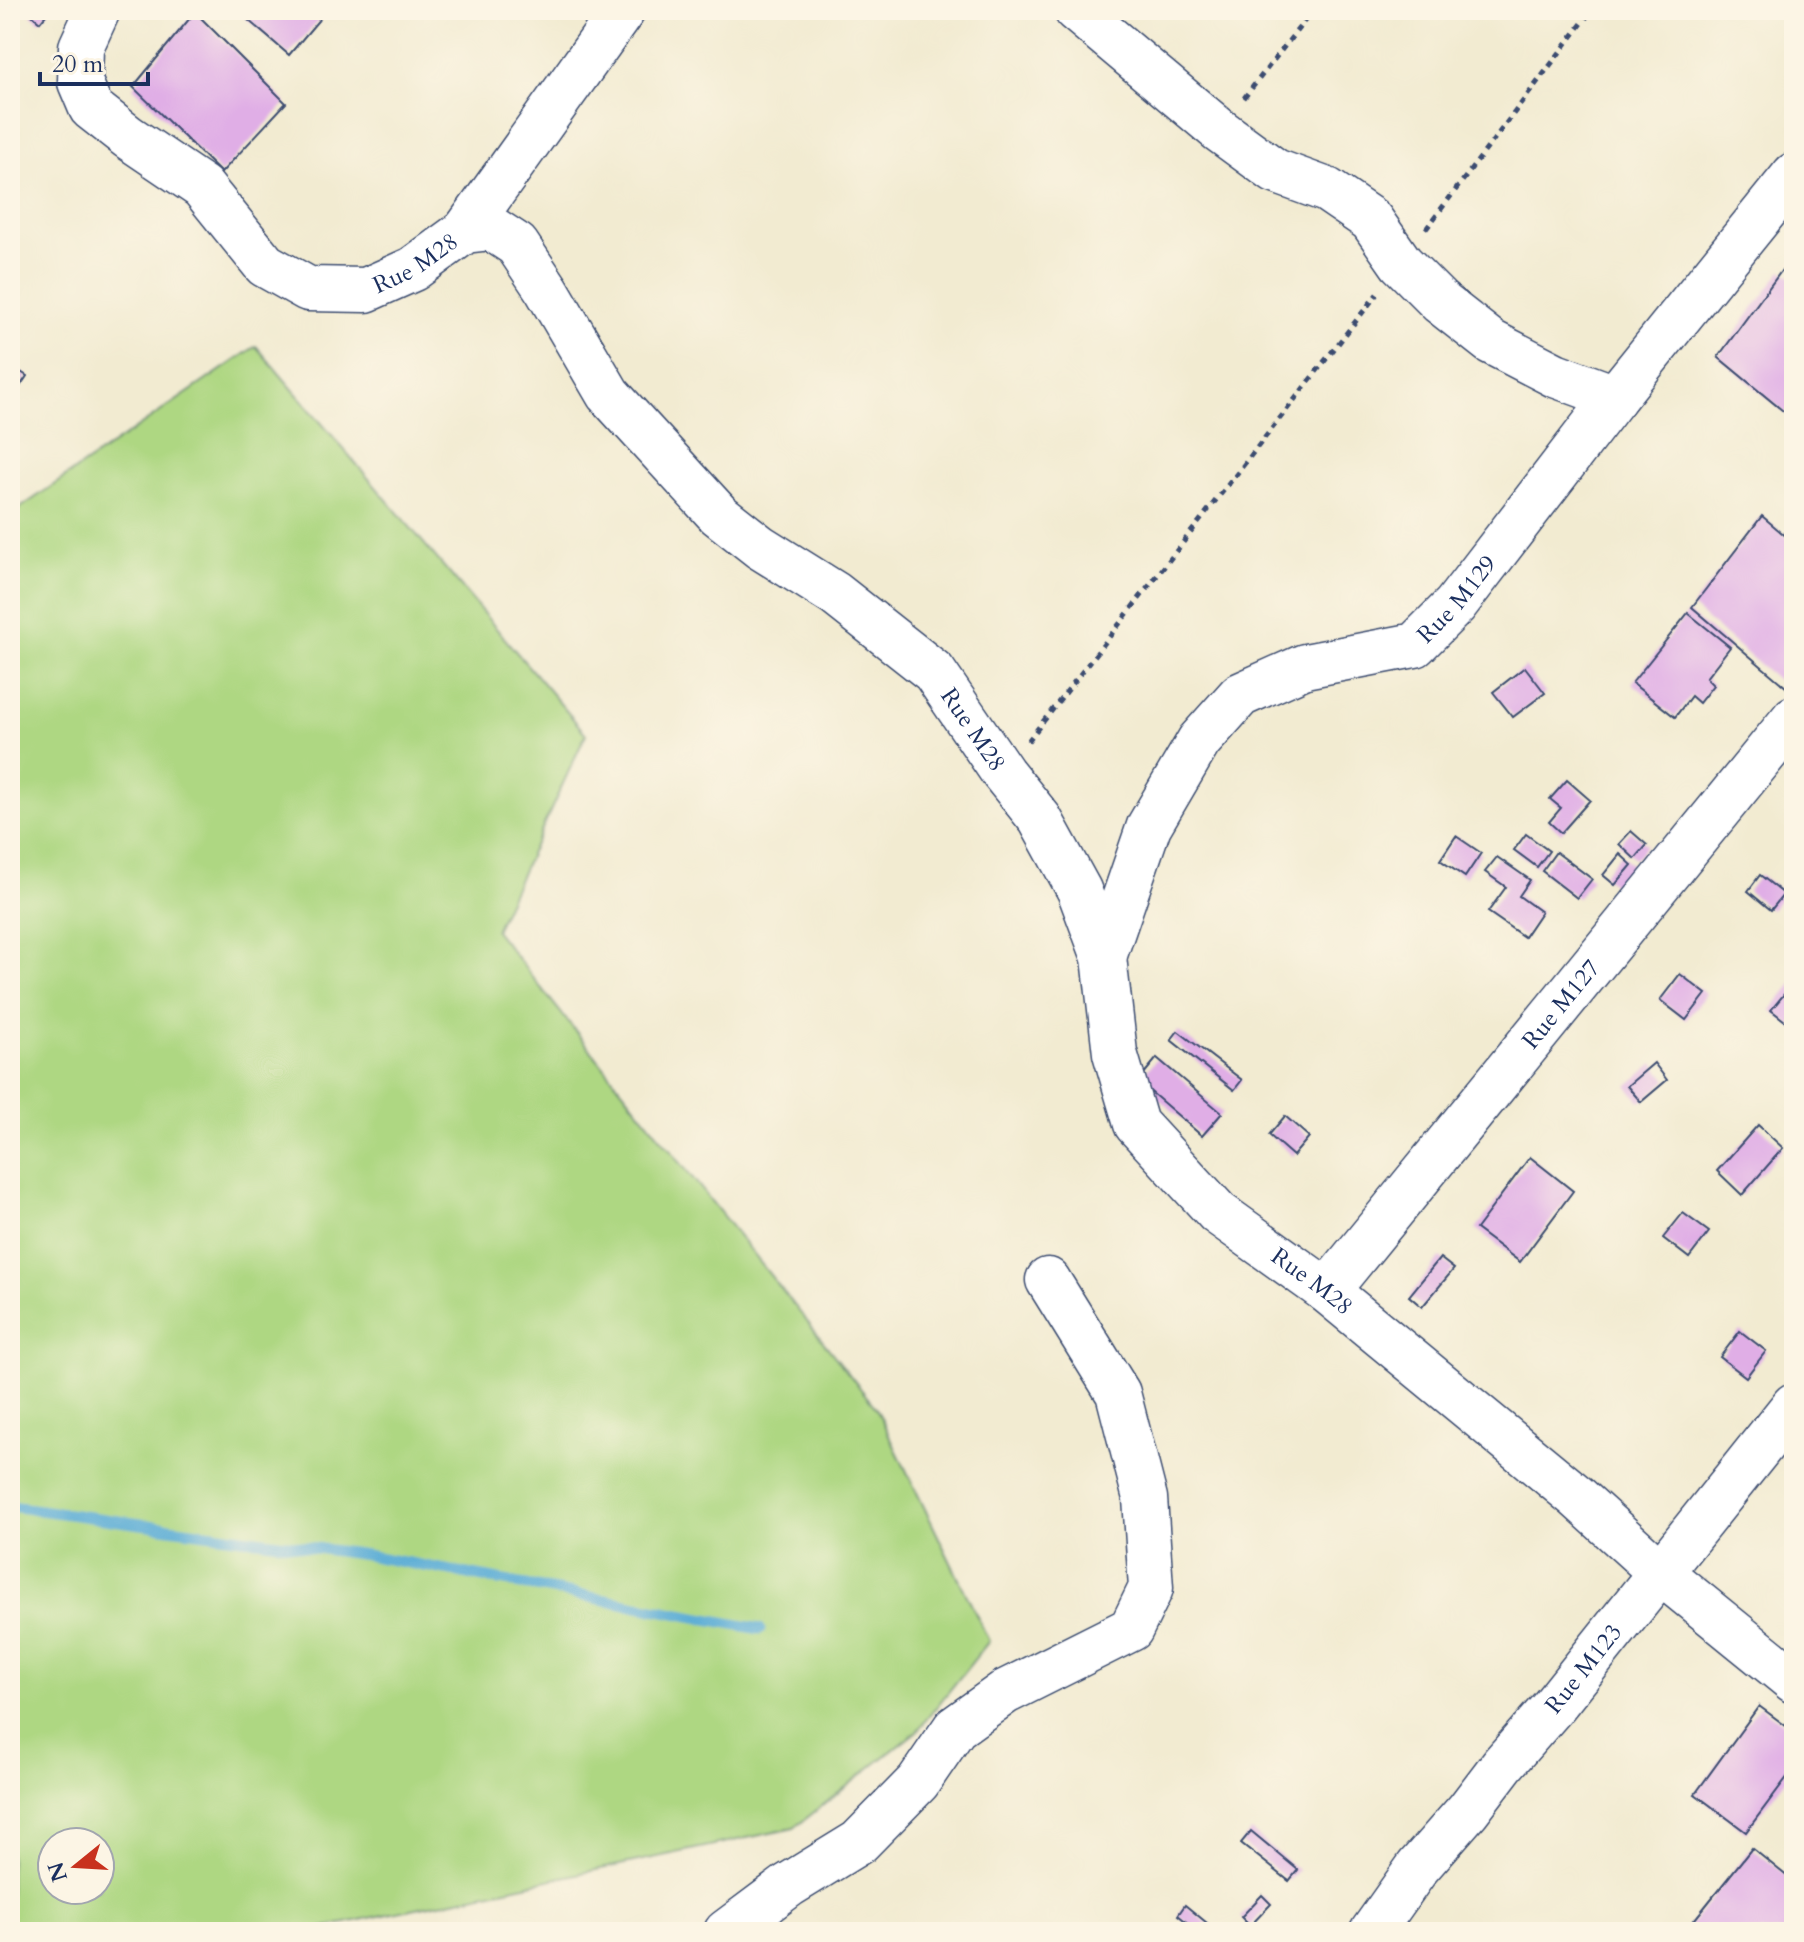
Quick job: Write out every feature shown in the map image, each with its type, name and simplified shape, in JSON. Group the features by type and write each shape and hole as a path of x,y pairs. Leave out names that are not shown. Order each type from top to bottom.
{"street":[{"name":"Rue M28","path":"98,10 81,47 80,82 91,108 202,187 265,265 308,289 366,290 413,269 465,231 491,228 517,245 608,394 718,514 760,547 835,594 934,672 1003,773 1040,819 1079,890 1104,957 1115,1053 1136,1124 1218,1213 1327,1291 1794,1681"},
{"path":"465,231 623,10"},
{"path":"1076,10 1219,130 1275,171 1327,190 1371,220 1401,263 1440,302 1491,342 1555,375 1615,397"},
{"name":"Rue M129","path":"1104,957 1149,826 1199,741 1240,695 1305,666 1415,645 1455,605 1615,397 1794,175"},
{"name":"Rue M127","path":"1327,1291 1794,718"},
{"path":"726,1932 789,1885 859,1842 918,1782 955,1728 1005,1692 1131,1629 1151,1588 1145,1498 1118,1393 1048,1280"},
{"name":"Rue M123","path":"1372,1932 1418,1867 1661,1573 1794,1405"}],"path":[{"path":"1219,130 1313,10"},
{"path":"1003,773 1401,263 1592,10"}],"green space":[{"path":"256,346 586,734 495,930 876,1408 989,1641 917,1731 794,1828 322,1928 319,1932 10,1932 10,515"}],"building":[{"path":"26,10 50,10 40,22"},
{"path":"245,10 327,10 289,55 241,14"},
{"path":"195,12 286,103 221,173 133,87"},
{"path":"1782,270 1794,279 1794,420 1718,357"},
{"path":"10,365 27,376 10,401"},
{"path":"1762,516 1794,543 1794,694 1692,607"},
{"path":"1688,613 1730,647 1706,678 1713,685 1699,703 1691,696 1675,717 1632,683"},
{"path":"1525,667 1545,693 1513,717 1493,692"},
{"path":"1567,780 1590,800 1561,833 1549,822 1561,808 1550,799"},
{"path":"1631,831 1647,845 1635,859 1619,844"},
{"path":"1526,834 1549,851 1537,867 1514,850"},
{"path":"1456,836 1481,853 1465,877 1440,860"},
{"path":"1556,852 1592,879 1577,898 1542,871"},
{"path":"1620,854 1632,865 1615,885 1603,875"},
{"path":"1497,857 1530,880 1519,896 1541,912 1524,937 1488,912 1506,887 1485,872"},
{"path":"1760,875 1784,894 1771,910 1748,891"},
{"path":"1680,974 1706,994 1686,1020 1660,1000"},
{"path":"1794,982 1794,1028 1771,1010"},
{"path":"1178,1031 1242,1080 1234,1090 1171,1040"},
{"path":"1157,1058 1222,1113 1202,1136 1138,1081"},
{"path":"1654,1063 1667,1080 1641,1102 1627,1086"},
{"path":"1285,1116 1309,1137 1293,1156 1269,1135"},
{"path":"1758,1125 1783,1148 1742,1195 1717,1171"},
{"path":"1530,1157 1573,1191 1520,1262 1476,1229"},
{"path":"1683,1213 1709,1232 1689,1258 1663,1238"},
{"path":"1440,1258 1454,1269 1422,1307 1409,1296"},
{"path":"1740,1331 1766,1351 1746,1377 1720,1357"},
{"path":"1759,1706 1794,1732 1794,1768 1746,1832 1695,1794"},
{"path":"1251,1831 1298,1870 1289,1881 1241,1843"},
{"path":"1752,1848 1794,1882 1794,1932 1690,1932 1687,1929"},
{"path":"1262,1895 1271,1904 1250,1926 1241,1917"},
{"path":"1185,1905 1218,1932 1199,1932 1178,1915"}],"waterway":[{"path":"10,1506 366,1555 760,1629"}]}
